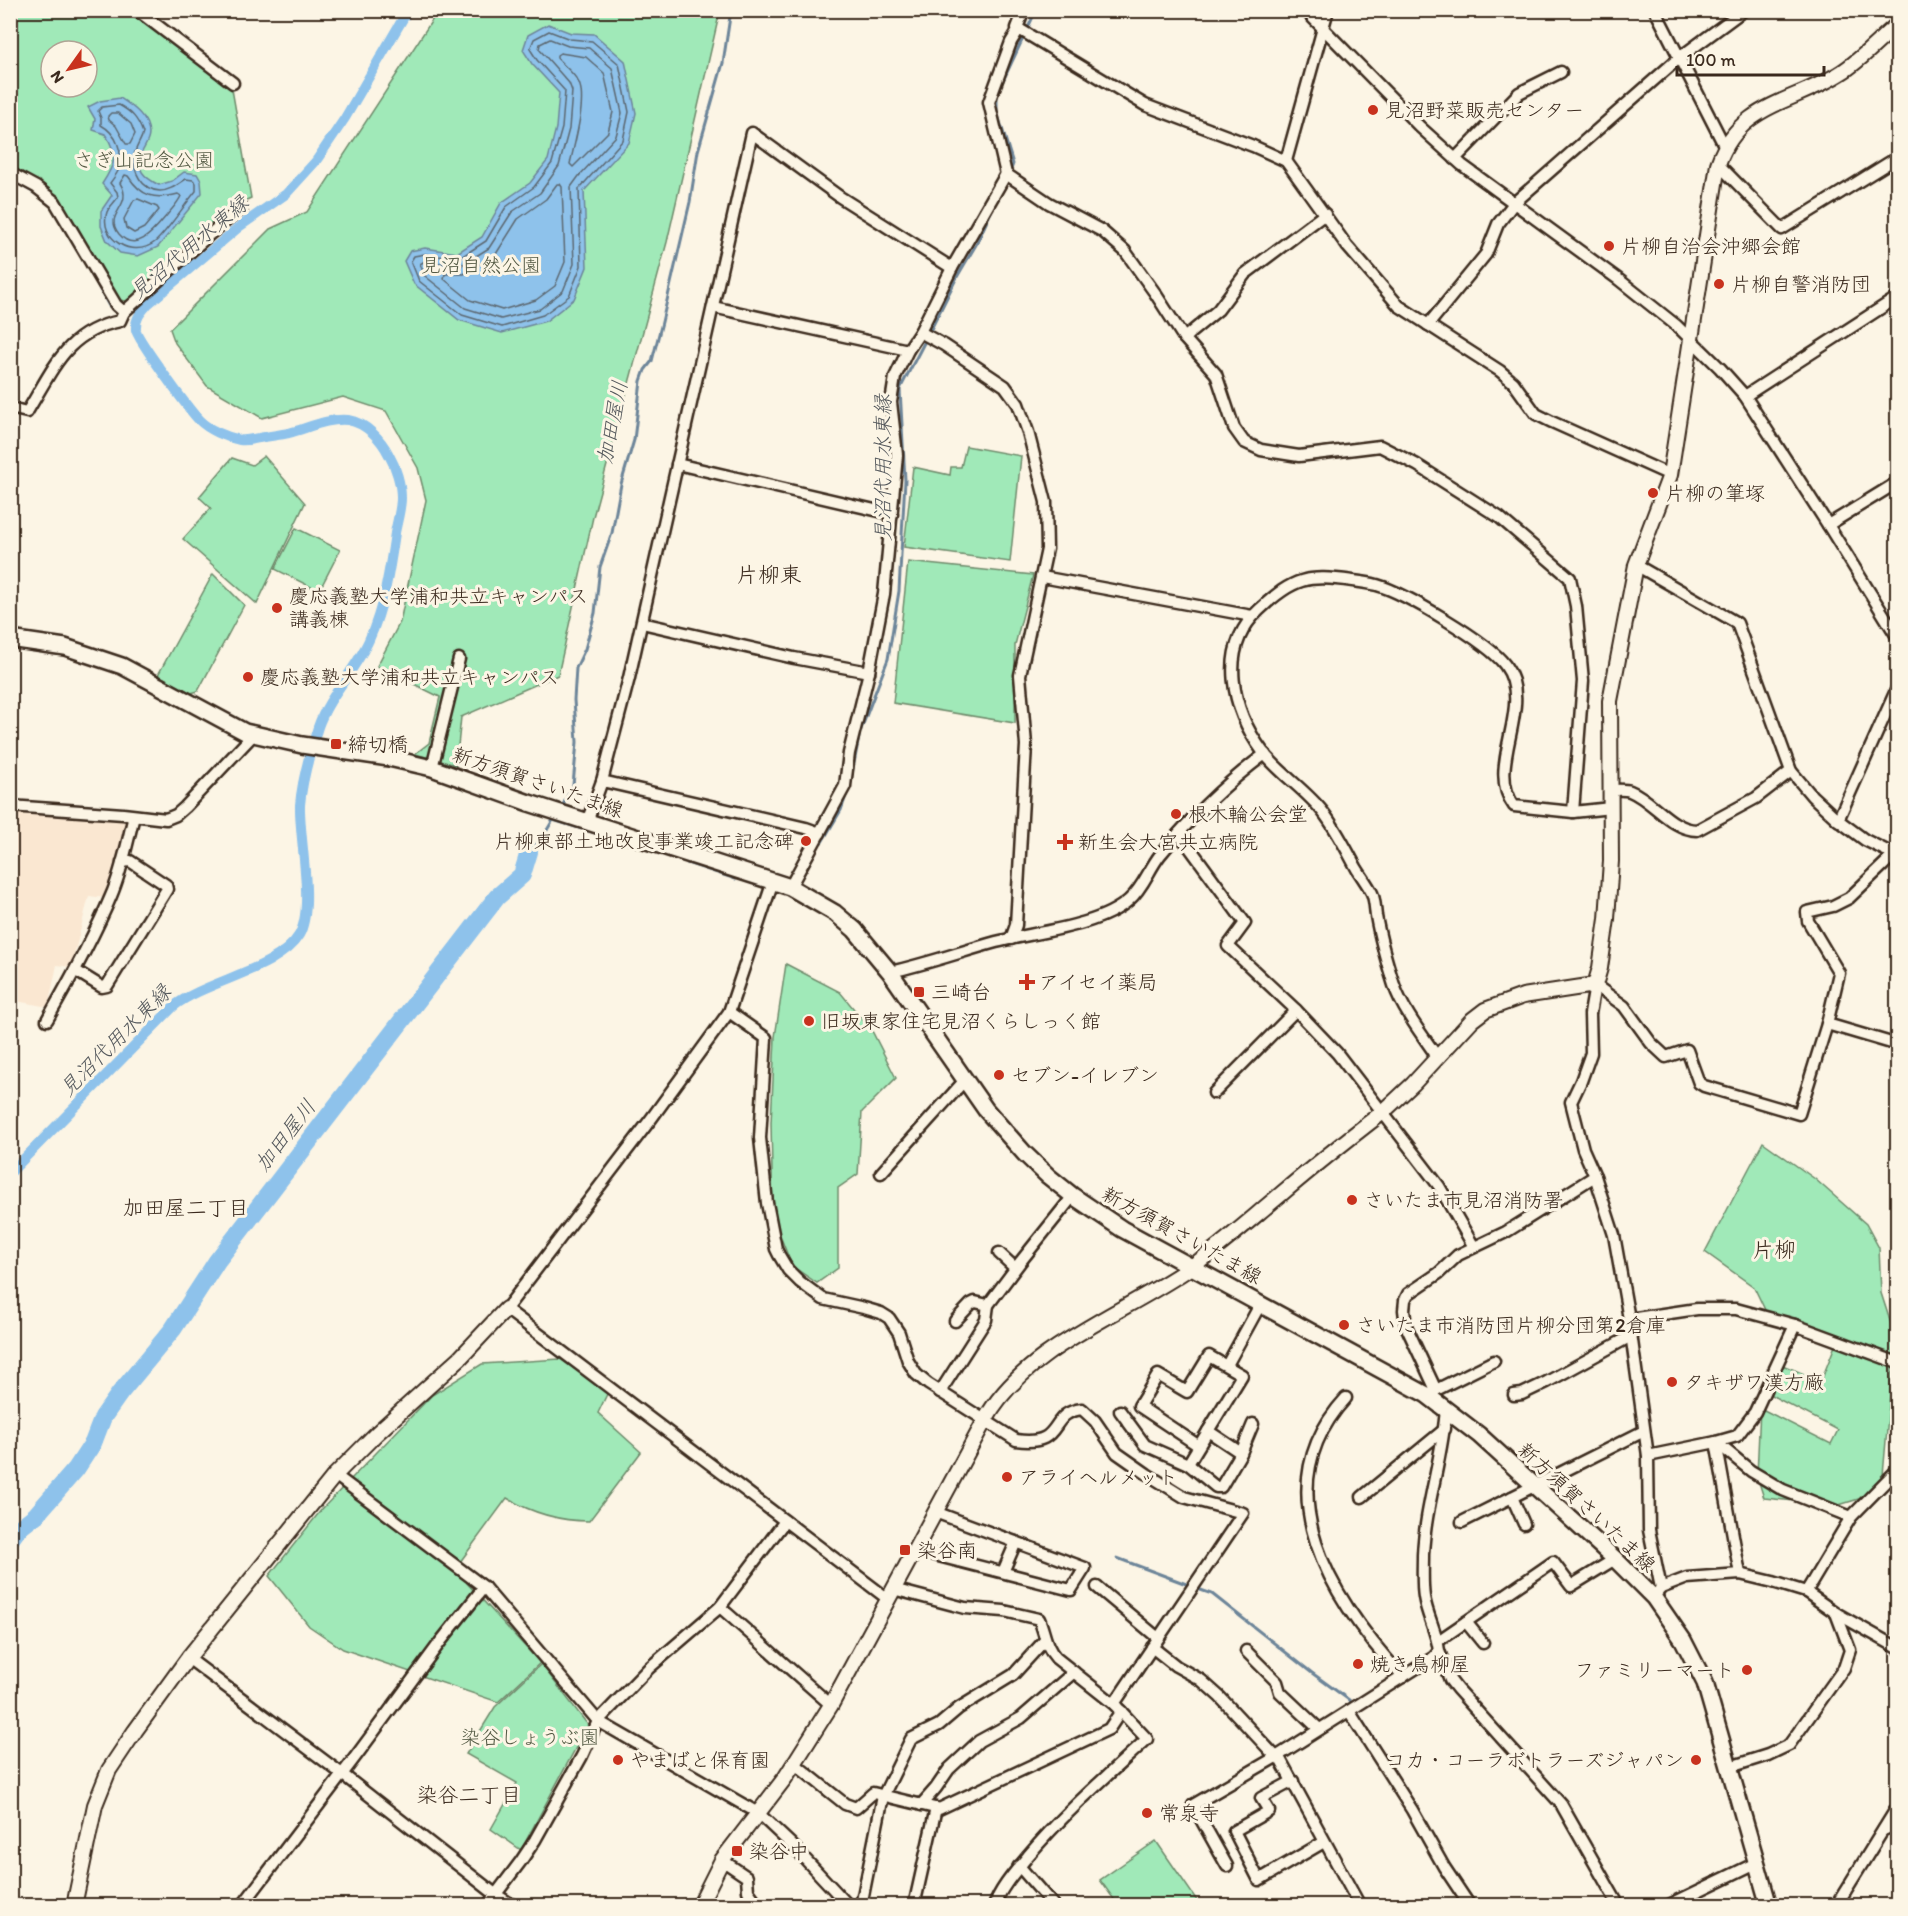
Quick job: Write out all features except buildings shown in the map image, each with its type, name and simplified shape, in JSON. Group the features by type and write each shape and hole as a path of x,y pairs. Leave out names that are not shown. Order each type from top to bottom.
{"main road":[{"name":"新方須賀さいたま線","path":"10,639 65,647 122,666 220,720 254,734 432,768 587,822 790,887 835,913 855,930 890,972 986,1110 1025,1154 1073,1196 1122,1229 1191,1267 1432,1392 1446,1408 1615,1560 1657,1593 1700,1672 1769,1905"}],"street":[{"path":"137,10 233,83"},
{"path":"1017,28 1024,10"},
{"path":"1305,10 1420,127 1455,159 1484,183 1618,279 1691,339 1745,396 1898,638"},
{"path":"1286,161 1328,10"},
{"path":"1655,10 1724,145"},
{"path":"1428,325 1486,254 1498,224 1514,203 1679,58 1744,10"},
{"path":"1898,24 1843,72 1761,111 1741,124 1724,145 1718,165 1670,475 1636,565 1610,701 1611,861 1607,919 1590,1014 1591,1053 1571,1102 1583,1149 1595,1176 1614,1234 1629,1319 1648,1456 1649,1530 1657,1593 1688,1578 1740,1574 1806,1593 1898,1648"},
{"path":"1573,812 1583,681 1576,606 1570,578 1499,517 1417,465 1380,446 1299,456 1261,450 1244,442 1234,428 1216,374 1184,338 1125,251 1102,231 1049,203 1006,174 989,102 1018,29 1145,105 1286,161 1380,287 1399,306 1500,371 1513,382 1536,414 1670,475"},
{"path":"1455,159 1520,93 1561,72"},
{"path":"587,822 602,781 629,678 752,133 840,196 952,268"},
{"path":"1718,165 1782,229 1898,157"},
{"path":"10,173 36,187 56,202 116,305 124,312"},
{"path":"790,887 844,786 849,753 869,672 884,594 892,514 897,455 891,402 895,377 952,268 1006,174"},
{"path":"10,408 27,412 65,351 78,337 103,324 120,321 124,312 242,208"},
{"path":"1184,338 1218,310 1245,274 1325,214"},
{"path":"1745,396 1898,297"},
{"path":"713,307 908,350"},
{"path":"920,332 944,345 1005,386 1018,404 1028,432 1046,502 1047,549 1020,675 1026,745 1016,925 1011,939"},
{"path":"677,464 892,514"},
{"path":"1828,525 1898,482"},
{"path":"699,1905 722,1860 795,1764 831,1705 994,1402 1006,1388 1031,1366 1191,1267 1383,1112 1438,1059 1472,1020 1494,1005 1523,996 1595,985 1624,1006 1651,1043 1666,1057 1687,1050 1700,1083 1704,1086 1799,1114 1827,1024 1839,973 1808,921 1807,912 1833,906 1849,898 1896,853 1865,840 1838,820 1812,796 1791,771 1737,623 1636,565"},
{"path":"1042,577 1252,616"},
{"path":"1438,1059 1395,987 1373,895 1340,834 1322,810 1265,754 1243,716 1234,693 1232,660 1243,630 1252,616 1281,590 1307,579 1324,577 1377,585 1419,604 1478,642 1504,664 1510,676 1517,702 1506,755 1505,783 1507,796 1514,806 1573,812 1611,808"},
{"path":"642,623 794,658 869,672"},
{"path":"432,768 459,659"},
{"path":"1838,820 1898,686"},
{"path":"10,806 166,819 176,815 254,734"},
{"path":"890,972 1071,925 1111,912 1123,905 1138,890 1159,857 1216,793 1265,754"},
{"path":"1611,790 1629,790 1672,820 1690,830 1697,830 1756,798 1791,771"},
{"path":"602,781 820,833"},
{"path":"47,1020 75,971 111,896 123,862 134,816"},
{"path":"1179,833 1245,922 1228,946 1296,1010 1337,1053 1439,1186 1474,1247"},
{"path":"75,971 102,987 107,986 167,890 166,885 130,861 123,862"},
{"path":"74,1905 95,1805 109,1770 135,1731 188,1658 335,1475 377,1433 460,1358 506,1309 651,1119 729,1012 773,881"},
{"path":"1214,1092 1296,1010"},
{"path":"729,1012 766,1038 760,1138 767,1203 779,1255 788,1270 800,1282 823,1299 864,1308 889,1318 899,1333 908,1361 928,1384 1016,1440 1033,1442 1048,1438 1059,1421 1071,1410 1082,1409 1095,1421 1117,1453 1147,1474 1185,1497 1243,1513 1155,1642 1118,1708 1109,1730 939,1809 873,1793 856,1808 845,1804 795,1764"},
{"path":"1827,1024 1898,1045"},
{"path":"881,1173 965,1080"},
{"path":"1494,1361 1432,1392 1406,1326 1404,1310 1408,1294 1439,1273 1452,1260 1506,1232 1595,1176"},
{"path":"940,1392 986,1320 988,1305 1073,1196"},
{"path":"999,1252 1015,1268"},
{"path":"955,1321 975,1302 988,1305"},
{"path":"1227,1365 1261,1303"},
{"path":"506,1309 785,1521 891,1594 965,1608 1004,1611 1039,1619 1048,1649 1056,1658 1118,1708 1147,1739 1072,1807 1019,1866 994,1905"},
{"path":"1629,1319 1697,1309 1736,1309 1795,1324 1898,1363"},
{"path":"1648,1456 1737,1436 1755,1412 1795,1324"},
{"path":"1514,1395 1539,1386 1631,1336"},
{"path":"1188,1464 1199,1446 1242,1375 1209,1356 1186,1392 1158,1375 1139,1406 1199,1446"},
{"path":"1346,1398 1326,1421 1313,1456 1308,1489 1310,1528 1326,1571 1355,1621 1403,1677"},
{"path":"1446,1408 1445,1429 1427,1512 1423,1555 1424,1597 1438,1646 1450,1680 1457,1689 1561,1804 1619,1905"},
{"path":"1120,1411 1145,1445 1188,1464 1216,1487 1221,1487 1241,1453 1253,1424"},
{"path":"1362,1497 1445,1429"},
{"path":"1208,1431 1241,1453"},
{"path":"1462,1522 1644,1431"},
{"path":"1716,1442 1751,1470 1783,1490 1851,1517"},
{"path":"1716,1442 1740,1574"},
{"path":"1806,1593 1851,1517 1898,1468"},
{"path":"335,1475 484,1587 598,1721 758,1813 849,1905"},
{"path":"1512,1497 1524,1524"},
{"path":"915,1550 1071,1590 1085,1568 935,1512"},
{"path":"487,1905 521,1862 546,1821 582,1756 598,1721 649,1668 720,1607 785,1521"},
{"path":"1003,1572 1016,1542"},
{"path":"1227,1866 1193,1805 1276,1757 1434,1658 1438,1646 1466,1622 1553,1562 1572,1586 1615,1560"},
{"path":"242,1905 484,1587"},
{"path":"1097,1587 1155,1642 1176,1666 1201,1680 1220,1697 1280,1759 1360,1905"},
{"path":"720,1607 831,1705"},
{"path":"1730,1767 1768,1755 1789,1744 1844,1668 1850,1650 1836,1612"},
{"path":"1466,1622 1483,1643"},
{"path":"861,1905 883,1796 911,1739 939,1725 959,1708 1013,1675 1045,1640"},
{"path":"1246,1652 1277,1682 1280,1692 1319,1730"},
{"path":"188,1658 342,1774 495,1894 514,1905"},
{"path":"921,1804 950,1769 979,1741 1021,1718 1074,1672"},
{"path":"1349,1710 1412,1810 1444,1867 1470,1905"},
{"path":"1293,1781 1262,1797 1269,1811 1234,1831 1259,1880 1324,1842"},
{"path":"1836,1905 1898,1806"},
{"path":"914,1905 936,1808"},
{"path":"1883,1831 1898,1825"},
{"path":"722,1860 747,1876 748,1891 759,1905"},
{"path":"1667,1905 1688,1901 1758,1862"},
{"path":"1019,1866 1054,1905"}],"shaded area":[{"path":"11,812 124,821 126,826 105,898 89,896 71,967 57,965 48,1007 11,1000"}],"green space":[{"name":"さぎ山記念公園","path":"10,11 129,11 148,20 232,89 251,198 226,209 127,301 118,300 75,223 55,197 11,168"},
{"name":"見沼自然公園","path":"438,11 720,11 667,242 593,517 558,675 461,717 456,765 415,754 429,743 440,697 377,666 400,622 426,500 418,468 386,411 343,397 262,418 207,386 175,343 170,329 270,229 307,212"},
{"path":"966,446 1021,456 1010,562 904,547 913,467 950,475 951,467 961,467"},
{"path":"264,456 305,503 257,604 183,539 211,508 199,497 232,458 252,465"},
{"path":"296,528 340,550 319,591 275,569"},
{"path":"908,562 1033,575 1015,645 1015,723 893,703"},
{"path":"213,574 244,605 198,691 191,693 158,675"},
{"path":"786,964 840,992 872,1031 896,1078 862,1112 858,1174 838,1188 838,1268 817,1283 792,1266 773,1218 771,1123 775,1037"},
{"path":"1763,1142 1815,1179 1866,1224 1879,1248 1881,1293 1895,1336 1882,1487 1865,1497 1839,1505 1764,1498 1757,1476 1760,1408 1831,1444 1838,1430 1767,1393 1780,1364 1821,1381 1838,1338 1767,1314 1754,1287 1705,1252"},
{"path":"560,1359 608,1392 598,1413 641,1452 589,1521 567,1520 546,1515 507,1498 460,1562 467,1583 540,1663 498,1702 343,1649 309,1626 269,1576 322,1509 432,1395 482,1364"},
{"name":"染谷しょうぶ園","path":"541,1664 588,1725 521,1850 491,1829 517,1783 466,1754 495,1707"},
{"path":"1156,1841 1200,1905 1118,1905 1100,1880"}],"water":[{"path":"548,24 571,33 594,34 625,61 636,113 629,143 584,191 587,267 574,299 546,321 502,333 459,320 414,284 404,261 410,251 425,248 457,253 482,237 501,203 530,183 548,160 556,128 559,93 532,64 523,50 528,35"},
{"path":"120,98 143,117 148,128 148,139 139,163 145,176 159,185 172,181 184,172 197,174 201,181 202,193 158,247 138,256 120,253 107,241 101,226 101,211 112,195 102,184 110,171 114,154 105,134 93,130 95,119 88,107 100,101"}],"waterway":[{"name":"見沼代用水東縁","path":"10,1173 174,1006 204,989 275,957 289,947 299,935 304,923 306,891 300,819 304,775 323,715 357,662 379,614 389,574 400,507 401,493 398,476 386,449 377,438 361,424 348,420 326,422 289,433 245,440 229,437 213,430 199,420 175,390 145,347 136,330 136,322 148,304 239,227 286,194 316,161 345,118 408,10"},
{"name":"加田屋川","path":"562,807 573,785 577,742 574,700 576,668 585,649 595,613 600,567 612,533 621,484 634,440 641,381 652,361 662,322 690,202 698,151 723,63 731,10"},
{"name":"見沼代用水東縁","path":"1027,30 1036,10"},
{"name":"見沼代用水東縁","path":"1000,87 1024,36"},
{"name":"見沼代用水東縁","path":"997,93 997,112 1013,164 1010,172"},
{"path":"12,180 43,198"},
{"name":"見沼代用水東縁","path":"929,333 977,243 995,203"},
{"path":"97,284 109,306"},
{"name":"見沼代用水東縁","path":"850,784 860,732 888,659 899,591 905,480 900,389 926,339"},
{"name":"見沼代用水東縁","path":"822,842 841,810 847,793"},
{"name":"見沼代用水東縁","path":"553,820 631,844"},
{"name":"加田屋川","path":"529,852 541,840 553,820"},
{"name":"加田屋川","path":"10,1540 18,1529 36,1515 76,1469 93,1443 103,1417 120,1393 173,1329 217,1261 497,897 522,875 529,852"},
{"name":"見沼代用水東縁","path":"687,863 736,879"},
{"path":"1117,1558 1189,1585"},
{"path":"1195,1588 1212,1594 1353,1705"},
{"path":"1356,1711 1416,1806 1446,1860 1477,1906"}],"place":[{"name":"見沼野菜販売センター","path":"1373,110"},
{"name":"片柳自治会沖郷会館","path":"1609,246"},
{"name":"片柳自警消防団","path":"1719,284"},
{"name":"片柳の筆塚","path":"1653,493"},
{"name":"慶応義塾大学浦和共立キャンパス 講義棟","path":"277,608"},
{"name":"慶応義塾大学浦和共立キャンパス","path":"248,677"},
{"name":"締切橋","path":"336,744"},
{"name":"根木輪公会堂","path":"1176,814"},
{"name":"片柳東部土地改良事業竣工記念碑","path":"806,841"},
{"name":"新生会大宮共立病院","path":"1065,842"},
{"name":"アイセイ薬局","path":"1027,982"},
{"name":"三崎台","path":"919,992"},
{"name":"旧坂東家住宅見沼くらしっく館","path":"809,1021"},
{"name":"セブン-イレブン","path":"999,1075"},
{"name":"さいたま市見沼消防署","path":"1352,1200"},
{"name":"さいたま市消防団片柳分団第2倉庫","path":"1344,1325"},
{"name":"タキザワ漢方廠","path":"1672,1382"},
{"name":"アライヘルメット","path":"1007,1477"},
{"name":"染谷南","path":"905,1550"},
{"name":"焼き鳥柳屋","path":"1358,1664"},
{"name":"ファミリーマート","path":"1747,1670"},
{"name":"やまばと保育園","path":"618,1760"},
{"name":"コカ・コーラボトラーズジャパン","path":"1696,1760"},
{"name":"常泉寺","path":"1147,1813"},
{"name":"染谷中","path":"737,1851"}],"district":[{"name":"片柳東","path":"769,574"},
{"name":"加田屋二丁目","path":"186,1207"},
{"name":"片柳","path":"1774,1249"},
{"name":"染谷二丁目","path":"469,1794"}]}
